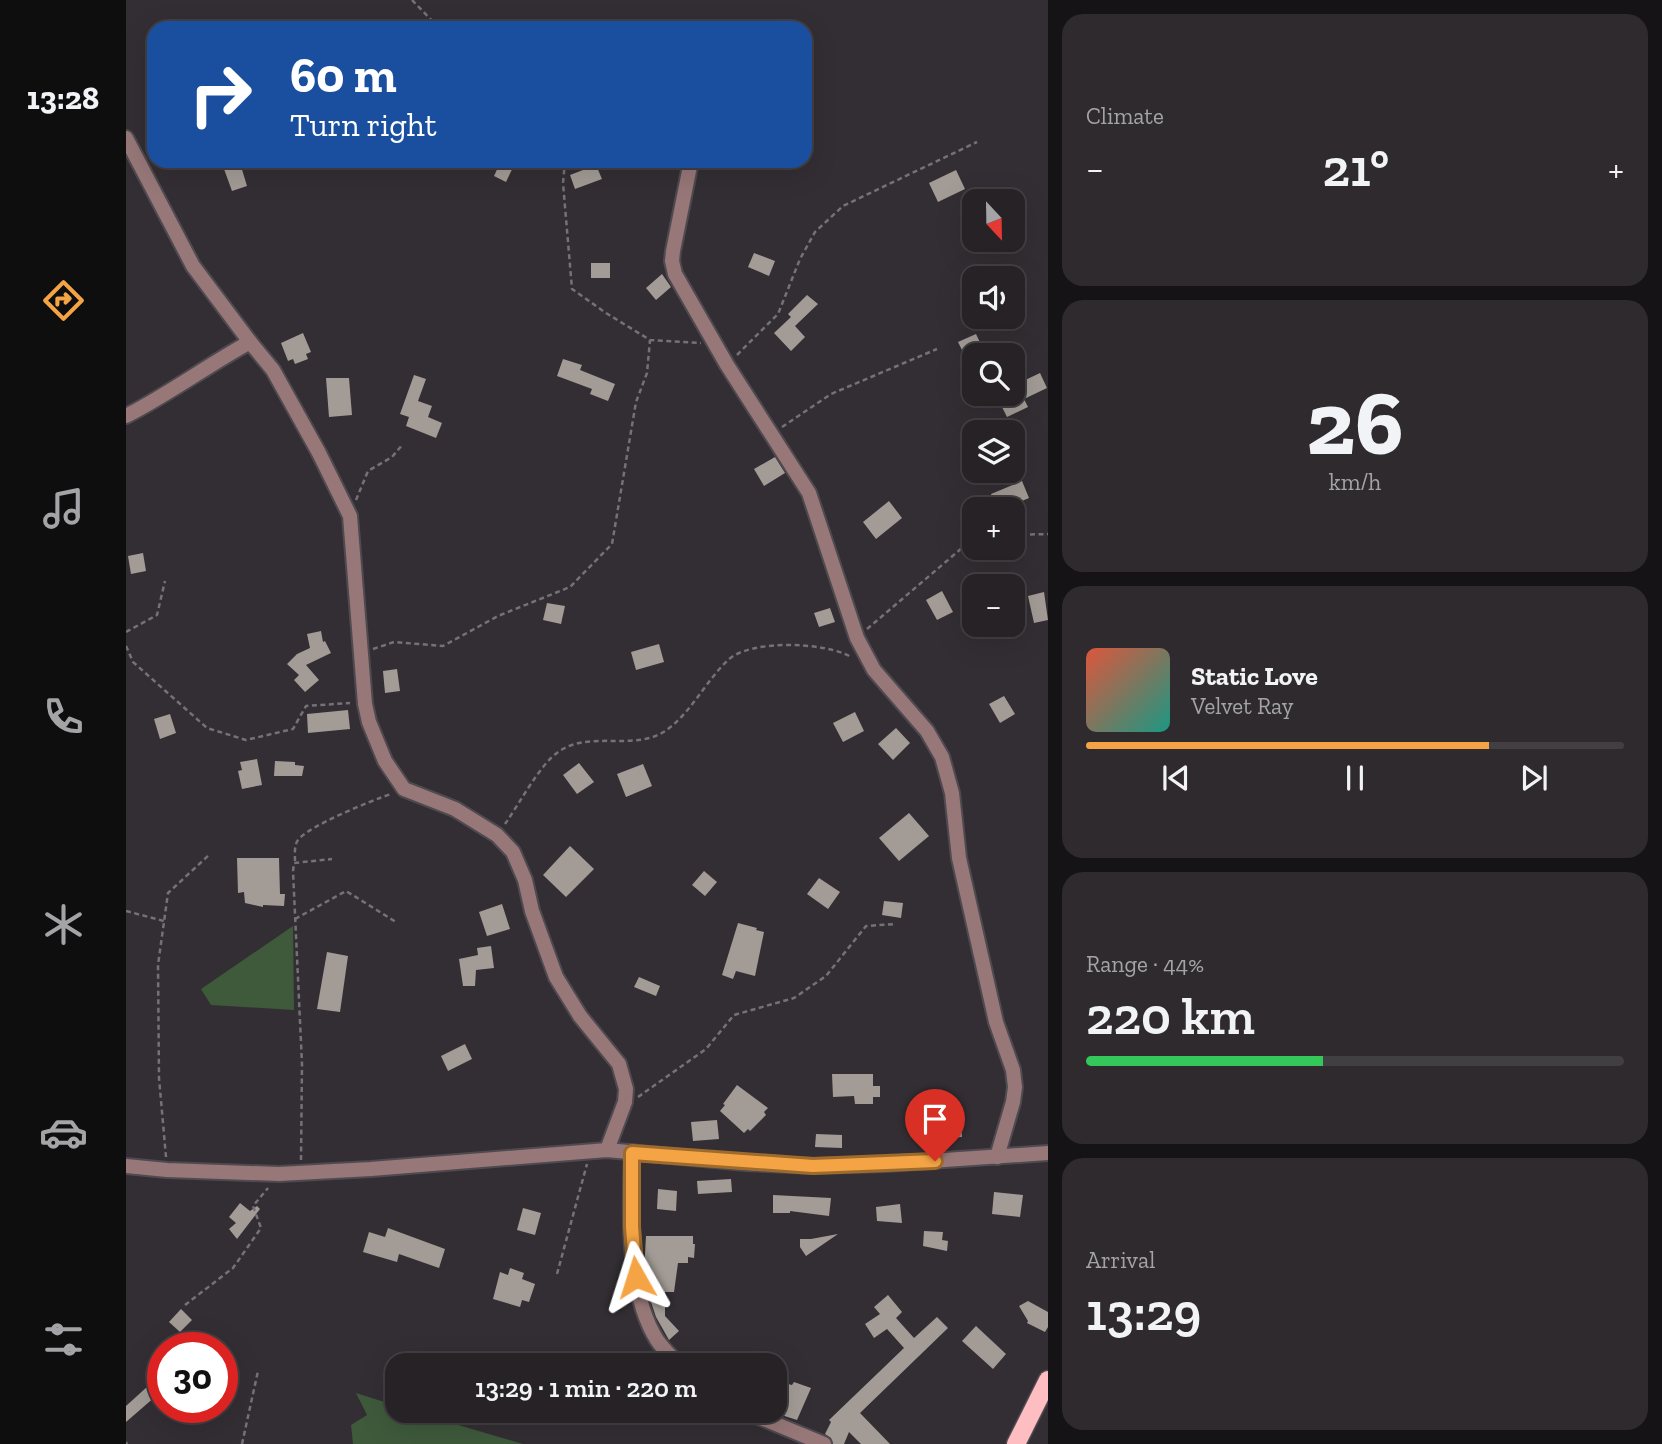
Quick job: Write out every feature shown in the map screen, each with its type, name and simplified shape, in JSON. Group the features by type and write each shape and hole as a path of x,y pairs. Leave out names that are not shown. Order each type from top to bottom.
{"main road":[{"path":"1016,1444 1048,1380"}],"street":[{"path":"126,138 193,266 273,370 350,516 365,704 377,743 391,771 404,789 455,809 497,835 513,852 556,977 580,1016 619,1064 625,1102 607,1150"},
{"path":"690,168 672,261 675,274 727,365 809,493 857,638 874,670 927,731 942,757 959,858 990,996 1013,1070 1013,1102 997,1157"},
{"path":"126,416 150,404 209,364 250,342"},
{"path":"126,1166 279,1174 607,1150 813,1166 1048,1153"},
{"path":"632,1153 634,1261 643,1310 657,1341 668,1353"},
{"path":"774,1423 824,1444"}],"path":[{"path":"412,0 432,21"},
{"path":"727,365 778,314 800,259 815,232 843,206 977,142"},
{"path":"564,168 563,183 572,289 650,340 716,345"},
{"path":"361,653 394,642 443,646 498,616 570,587 612,544 636,402 647,373 650,340"},
{"path":"771,434 831,394 937,349"},
{"path":"350,516 368,471 392,457 403,444"},
{"path":"1025,535 1048,534"},
{"path":"857,638 962,548"},
{"path":"126,632 158,615 165,582"},
{"path":"497,835 552,757 569,746 586,741 649,739 668,729 729,658 749,649 799,645 840,650 851,657"},
{"path":"126,646 133,662 207,729 246,740 293,729 306,706 343,702 365,704"},
{"path":"303,1173 302,1064 293,894 296,844 303,836 329,820 404,789"},
{"path":"167,1170 158,1028 158,965 167,893 209,855"},
{"path":"295,863 332,859"},
{"path":"295,919 346,891 396,922"},
{"path":"126,911 164,921"},
{"path":"625,1102 643,1094 706,1049 734,1015 794,998 826,976 866,926 895,924"},
{"path":"557,1274 589,1151"},
{"path":"185,1305 233,1268 261,1228 253,1206 279,1174"},
{"path":"242,1444 258,1371"}],"green space":[{"path":"293,926 294,1010 211,1005 201,989"},
{"path":"356,1393 385,1402 385,1423 452,1423 523,1444 353,1444 351,1425 367,1415"}],"building":[{"path":"242,168 247,186 232,191 224,169"},
{"path":"498,168 513,168 506,182 494,176"},
{"path":"588,168 597,168 602,179 575,189 570,175"},
{"path":"956,170 965,189 938,202 929,183"},
{"path":"754,253 775,261 769,276 748,267"},
{"path":"591,263 610,263 610,278 591,278"},
{"path":"662,274 671,287 656,300 646,288"},
{"path":"807,295 818,304 795,326 805,337 791,351 774,333 791,317 788,314"},
{"path":"303,333 311,352 306,354 308,359 295,364 293,359 288,361 281,343"},
{"path":"976,334 980,343 962,343 962,350 958,342"},
{"path":"563,359 582,365 580,370 615,384 608,401 590,394 592,389 557,376"},
{"path":"1040,373 1047,388 1025,399 1025,380"},
{"path":"414,375 426,379 418,401 432,406 428,417 442,423 436,438 406,426 409,417 400,414"},
{"path":"326,378 349,378 352,415 329,417"},
{"path":"1025,401 1028,407 1007,417 1002,406 1025,406"},
{"path":"775,457 785,473 764,486 754,469"},
{"path":"1023,483 1029,498 992,497 991,494"},
{"path":"889,501 902,518 876,539 863,522"},
{"path":"143,553 146,571 131,574 128,556"},
{"path":"942,591 953,612 937,620 926,600"},
{"path":"1044,592 1048,620 1034,623 1028,596"},
{"path":"547,603 565,606 561,624 543,620"},
{"path":"830,608 835,622 819,627 814,613"},
{"path":"321,631 323,642 325,641 331,653 306,665 319,680 305,692 294,680 299,675 287,664 297,654 310,648 307,634"},
{"path":"659,644 664,662 636,670 631,652"},
{"path":"397,669 400,691 385,693 383,671"},
{"path":"1004,696 1015,714 1000,723 989,704"},
{"path":"348,710 350,729 308,733 307,714"},
{"path":"855,712 864,731 843,742 833,723"},
{"path":"170,714 176,733 160,739 154,719"},
{"path":"896,728 910,743 893,760 878,744"},
{"path":"257,759 262,785 242,789 238,771 242,770 240,762"},
{"path":"275,761 295,762 295,765 304,766 302,776 274,776"},
{"path":"579,763 594,782 577,794 563,775"},
{"path":"643,764 652,786 626,797 617,774"},
{"path":"909,813 929,836 899,861 879,838"},
{"path":"570,846 594,869 566,897 543,875"},
{"path":"237,858 279,858 280,894 285,894 284,906 263,907 245,903 244,892 238,893"},
{"path":"704,871 717,882 705,896 692,885"},
{"path":"819,878 840,892 828,909 807,894"},
{"path":"884,901 903,903 901,918 882,915"},
{"path":"502,904 510,929 487,936 479,912"},
{"path":"738,923 764,932 755,976 736,971 733,979 722,975"},
{"path":"491,946 494,968 476,970 475,986 463,986 459,959 478,955 477,948"},
{"path":"327,952 348,956 340,1012 317,1009"},
{"path":"639,977 660,986 656,996 634,987"},
{"path":"465,1044 472,1059 448,1071 441,1056"},
{"path":"832,1074 873,1074 873,1086 880,1086 880,1097 873,1097 873,1104 855,1104 854,1096 833,1097"},
{"path":"737,1085 768,1108 764,1112 766,1115 750,1131 748,1129 744,1133 720,1111"},
{"path":"961,1119 962,1137 941,1138 940,1120"},
{"path":"717,1120 719,1139 693,1141 691,1122"},
{"path":"816,1134 842,1135 842,1148 815,1147"},
{"path":"731,1179 732,1192 698,1194 697,1181"},
{"path":"658,1189 677,1191 676,1211 657,1209"},
{"path":"994,1192 1023,1195 1020,1217 992,1214"},
{"path":"773,1195 831,1198 829,1216 790,1211 773,1213"},
{"path":"240,1203 250,1211 257,1206 260,1209 237,1239 229,1229 236,1223 229,1217"},
{"path":"900,1204 902,1223 877,1221 876,1207"},
{"path":"523,1208 541,1213 535,1235 517,1230"},
{"path":"388,1228 445,1249 439,1268 399,1254 397,1262 363,1252 369,1232 385,1237"},
{"path":"924,1231 943,1232 942,1240 948,1241 947,1251 923,1246"},
{"path":"838,1234 806,1256 800,1247 800,1239"},
{"path":"646,1236 693,1236 695,1244 694,1258 688,1257 688,1263 678,1263 674,1292 665,1292 665,1316 679,1331 669,1340 656,1317 649,1296 644,1271"},
{"path":"510,1268 524,1273 522,1279 535,1284 529,1302 522,1300 520,1307 493,1299 500,1272 508,1275"},
{"path":"888,1295 902,1312 896,1318 914,1338 937,1317 948,1328 860,1413 890,1444 861,1444 849,1432 844,1444 833,1444 831,1438 825,1434 831,1422 829,1420 904,1348 887,1329 874,1338 865,1324 880,1314 874,1307"},
{"path":"1028,1301 1048,1312 1048,1327 1045,1332 1027,1323 1019,1306"},
{"path":"181,1309 192,1320 180,1332 169,1322"},
{"path":"976,1326 1006,1354 993,1369 962,1341"},
{"path":"794,1382 811,1388 797,1420 787,1417 787,1384 792,1385"},
{"path":"147,1387 147,1404 126,1422 126,1406"}],"route":[{"path":"636,1277 632,1227 632,1153 813,1166 935,1161"}]}
